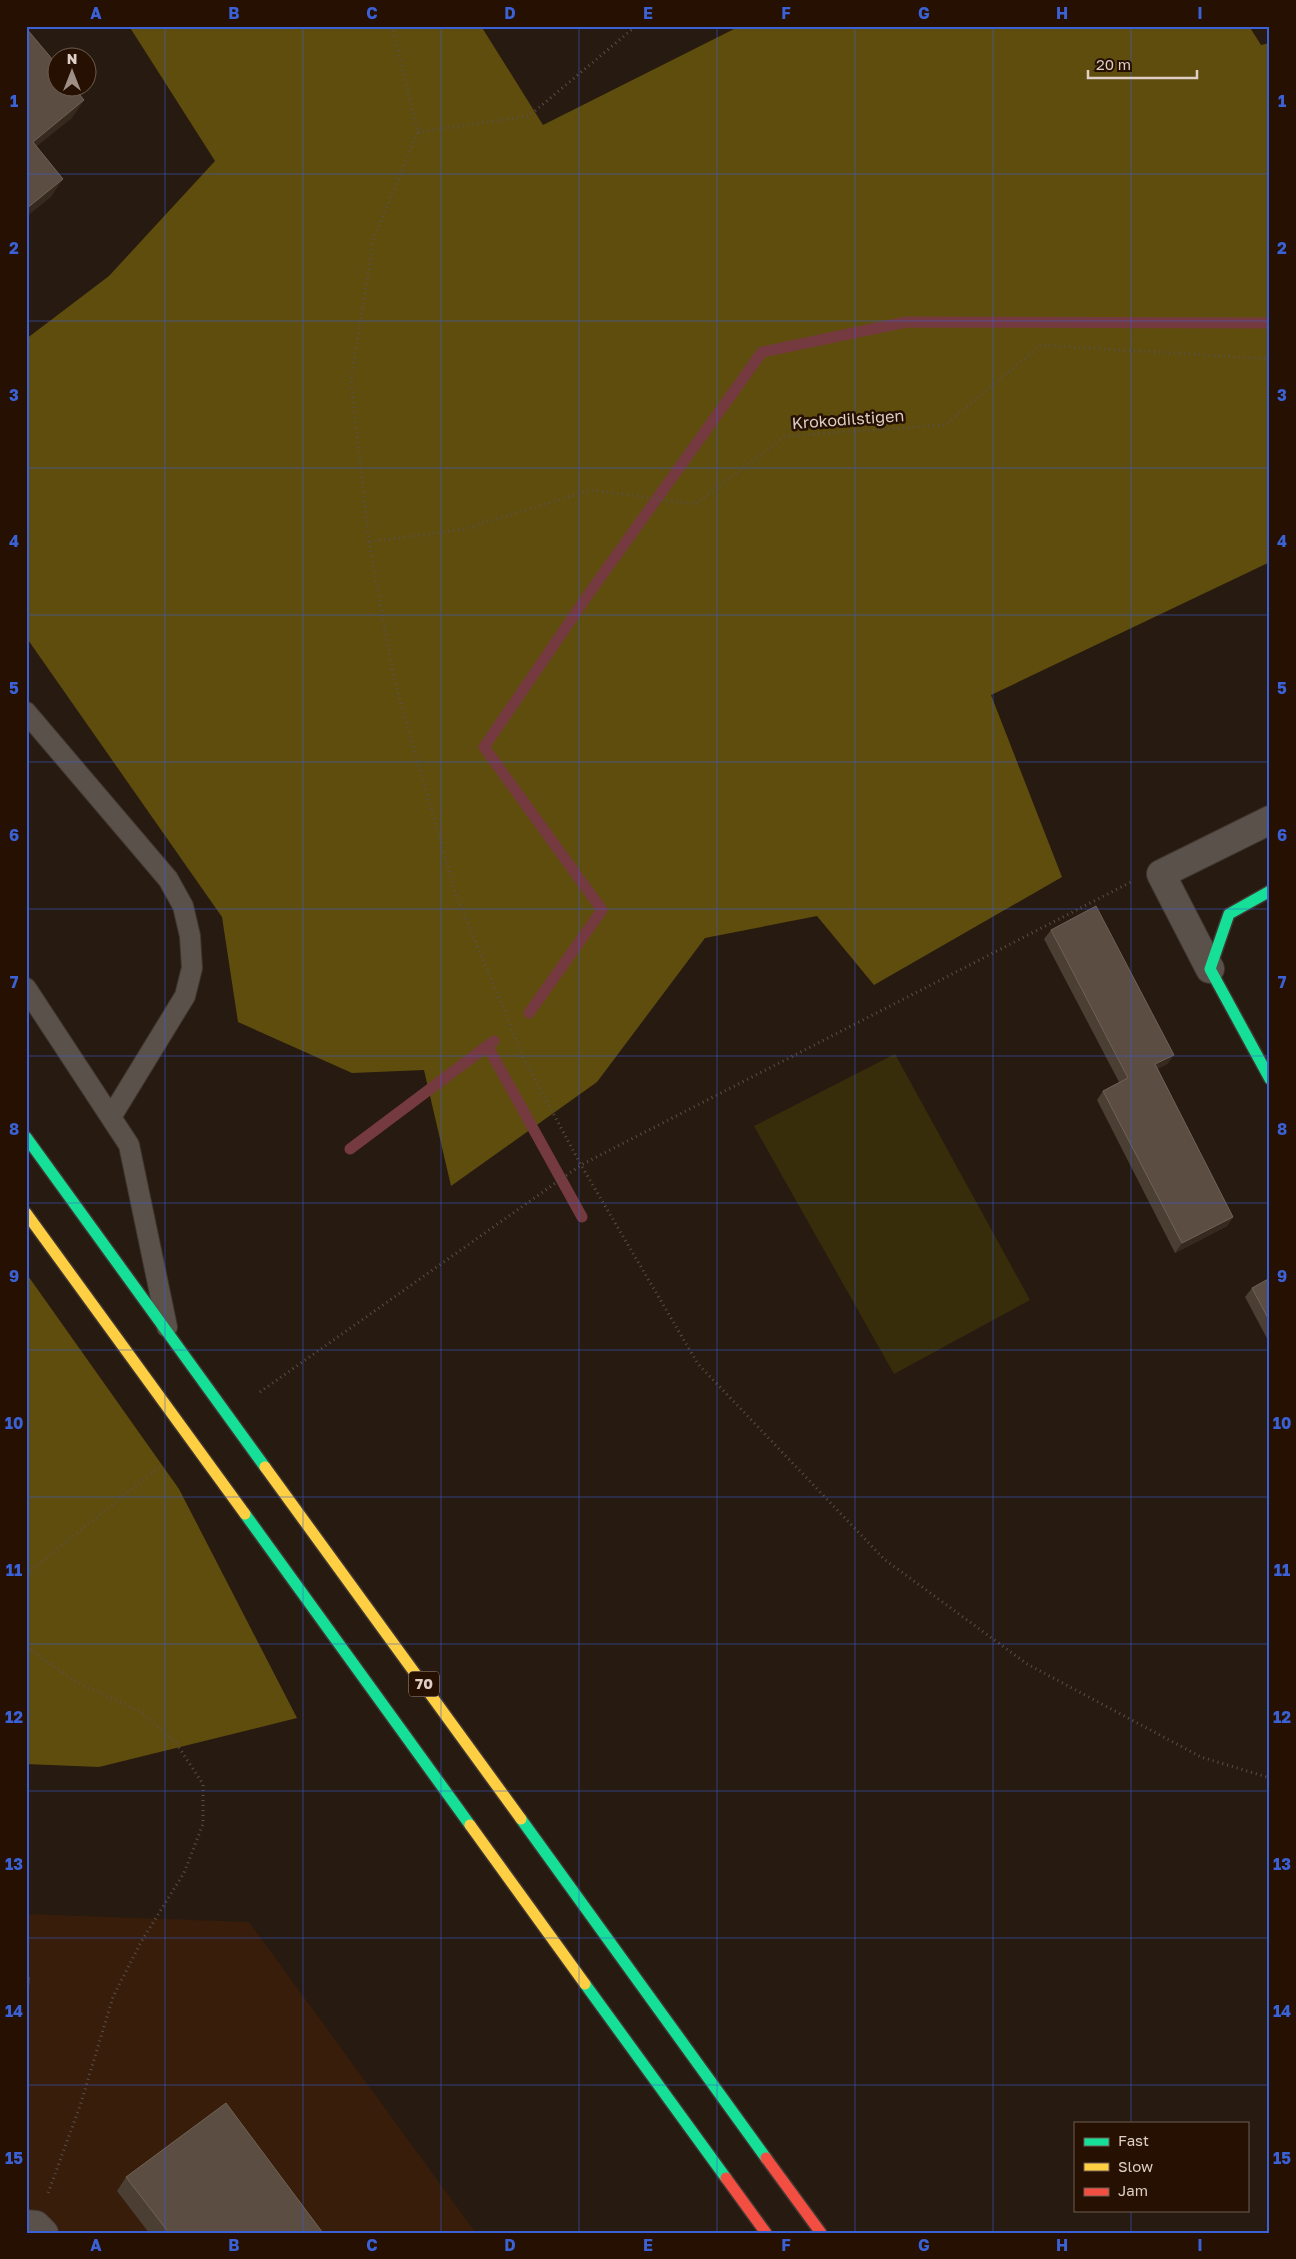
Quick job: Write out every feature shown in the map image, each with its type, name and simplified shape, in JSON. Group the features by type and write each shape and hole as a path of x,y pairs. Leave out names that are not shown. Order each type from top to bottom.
{"main road":[{"path":"1270,892 1229,914 1210,969 1270,1078"},
{"name":"70","path":"26,1137 821,2233"},
{"path":"26,1213 766,2233"}],"street":[{"path":"1210,969 1161,874 1270,820"}],"lane":[{"path":"26,712 168,879 183,906 190,936 192,968 185,996 111,1117"},
{"path":"26,988 129,1145 167,1329"}],"path":[{"path":"392,26 418,132 374,237 351,380 369,542 394,679 455,892 525,1061 581,1165 698,1364 884,1559 1027,1664 1202,1757 1270,1778"},
{"path":"418,132 529,116 636,26"},
{"name":"Krokodilstigen","path":"369,542 464,529 590,490 695,504 785,436 945,425 1041,345 1270,359"},
{"path":"260,1392 581,1165 1138,878 1161,874"},
{"path":"26,1574 159,1466"},
{"path":"26,1646 73,1680 141,1712 176,1743 203,1784 203,1824 184,1872 141,1942 114,1997 80,2106 36,2228"}],"shaded area":[{"path":"129,26 481,26 543,125 740,26 1249,26 1261,45 1270,43 1270,562 991,695 1062,877 874,985 817,916 705,938 597,1082 451,1186 424,1070 352,1073 238,1022 222,917 26,637 26,339 109,276 215,161"},
{"path":"895,1054 1030,1300 894,1374 754,1126"},
{"path":"26,1273 179,1489 297,1718 99,1767 26,1764"},
{"path":"26,1914 249,1922 476,2233 26,2233"}],"building":[{"path":"26,28 48,54 48,98 82,98 84,100 33,142 63,179 26,209"},
{"path":"1096,906 1174,1055 1155,1064 1233,1217 1182,1243 1103,1091 1128,1078 1051,930"},
{"path":"1270,1278 1270,1322 1252,1288"},
{"path":"26,1977 29,1977 26,2040"},
{"path":"226,2103 323,2233 169,2233 126,2177"}],"waterway":[{"path":"529,1013 602,910 484,747 590,592 762,352 906,322 1270,323"},
{"path":"350,1149 494,1041"},
{"path":"488,1047 582,1217"}],"traffic: fast":[{"path":"1270,891 1229,914 1210,969 1270,1079"},
{"path":"26,1137 265,1467"},
{"path":"245,1514 470,1825"},
{"path":"521,1819 766,2158"},
{"path":"585,1984 726,2178"}],"traffic: slow":[{"path":"26,1213 245,1514"},
{"path":"265,1467 521,1819"},
{"path":"470,1825 585,1984"}],"traffic: jam":[{"path":"766,2158 821,2233"},
{"path":"726,2178 766,2233"}]}
